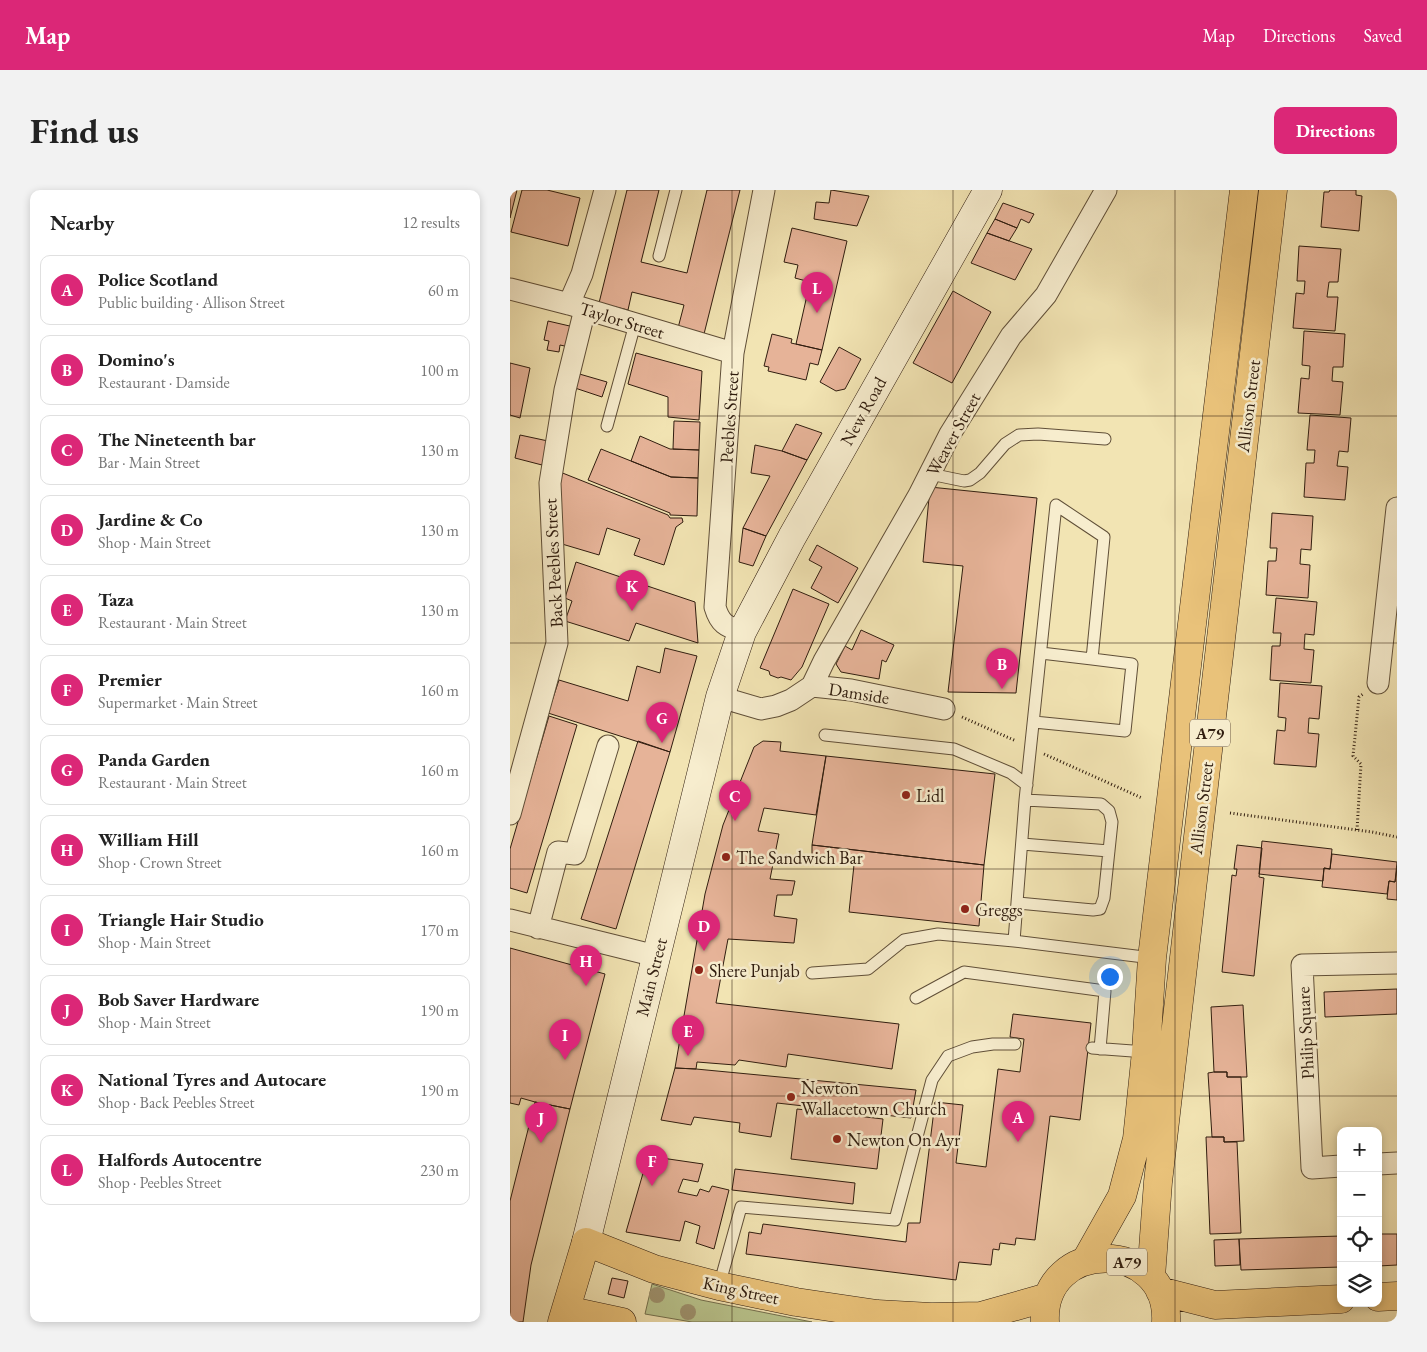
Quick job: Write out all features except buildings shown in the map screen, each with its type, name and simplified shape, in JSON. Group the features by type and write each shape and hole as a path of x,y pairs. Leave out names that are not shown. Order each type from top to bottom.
{"main road":[{"name":"Allison Street","path":"1086,1260 1122,1196 1137,1139 1146,1052 1152,958 1244,190"},
{"name":"Allison Street","path":"1156,1284 1158,1182 1273,190"},
{"name":"King Street","path":"586,1242 654,1269 719,1286 796,1302 878,1314 931,1317 981,1316 1047,1309 1057,1281 1070,1269 1086,1260 1103,1258 1121,1259 1137,1266 1156,1284 1215,1305 1337,1299"},
{"name":"Main Street","path":"564,1316 586,1242"},
{"name":"A79","path":"1156,1284 1165,1305 1166,1322"},
{"path":"1382,1297 1397,1296"},
{"path":"564,1316 622,1322"}],"street":[{"name":"Back Peebles Street","path":"510,814 557,644 550,483 582,274 605,190"},
{"name":"Peebles Street","path":"742,632 718,619 715,607 733,353 764,190"},
{"name":"New Road","path":"742,632 792,537 988,190"},
{"name":"Weaver Street","path":"812,686 824,661 930,474 950,434 1011,336 1046,295 1106,190"},
{"name":"Taylor Street","path":"510,289 733,353"},
{"path":"1378,683 1397,508"},
{"name":"Main Street","path":"586,1242 720,697 742,632"},
{"name":"Damside","path":"720,697 761,709 791,700 812,686 851,690 944,709"},
{"path":"538,928 558,852 575,854 608,746"},
{"path":"510,920 656,956"},
{"name":"Philip Square","path":"1337,1166 1312,1168 1302,965 1397,963"},
{"path":"1382,1164 1397,1163"}],"lane":[{"path":"659,256 676,190"},
{"path":"607,426 635,324"},
{"path":"930,474 964,481 970,480 980,473 1005,444 1018,435 1038,434 1105,439"},
{"path":"1014,941 1025,800 1056,505 1104,537 1092,659"},
{"path":"1034,722 1125,731 1132,664 1041,653"},
{"path":"825,735 954,749 1011,773 1027,785"},
{"path":"1018,902 1093,910 1100,909 1104,898 1112,822 1109,811 1101,804 1025,800"},
{"path":"1022,844 1109,851"},
{"path":"812,973 868,969 904,940 938,934 1014,941 1152,958"},
{"path":"916,998 964,972 1106,991 1096,1049 1146,1052"},
{"path":"719,1286 741,1207 895,1220 932,1080 948,1056 972,1047 993,1044 1015,1044"}],"path":[{"path":"1357,830 1360,764 1353,756 1359,697 1378,683"},
{"path":"1230,813 1397,837"}],"green space":[{"path":"652,1284 701,1300 812,1322 692,1322 645,1314"}],"place":[{"name":"Halfords Autocentre","path":"817,313"},
{"name":"National Tyres and Autocare","path":"632,611"},
{"name":"Domino's","path":"1002,689"},
{"name":"Panda Garden","path":"662,743"},
{"name":"Lidl","path":"906,795"},
{"name":"The Nineteenth bar","path":"735,821"},
{"name":"The Sandwich Bar","path":"726,857"},
{"name":"Greggs","path":"965,909"},
{"name":"Jardine & Co","path":"704,951"},
{"name":"Shere Punjab","path":"699,970"},
{"name":"William Hill","path":"586,986"},
{"name":"Taza","path":"688,1056"},
{"name":"Triangle Hair Studio","path":"565,1060"},
{"name":"Newton Wallacetown Church","path":"791,1097"},
{"name":"Newton On Ayr","path":"837,1139"},
{"name":"Police Scotland","path":"1018,1142"},
{"name":"Bob Saver Hardware","path":"541,1143"},
{"name":"Premier","path":"652,1186"}]}
